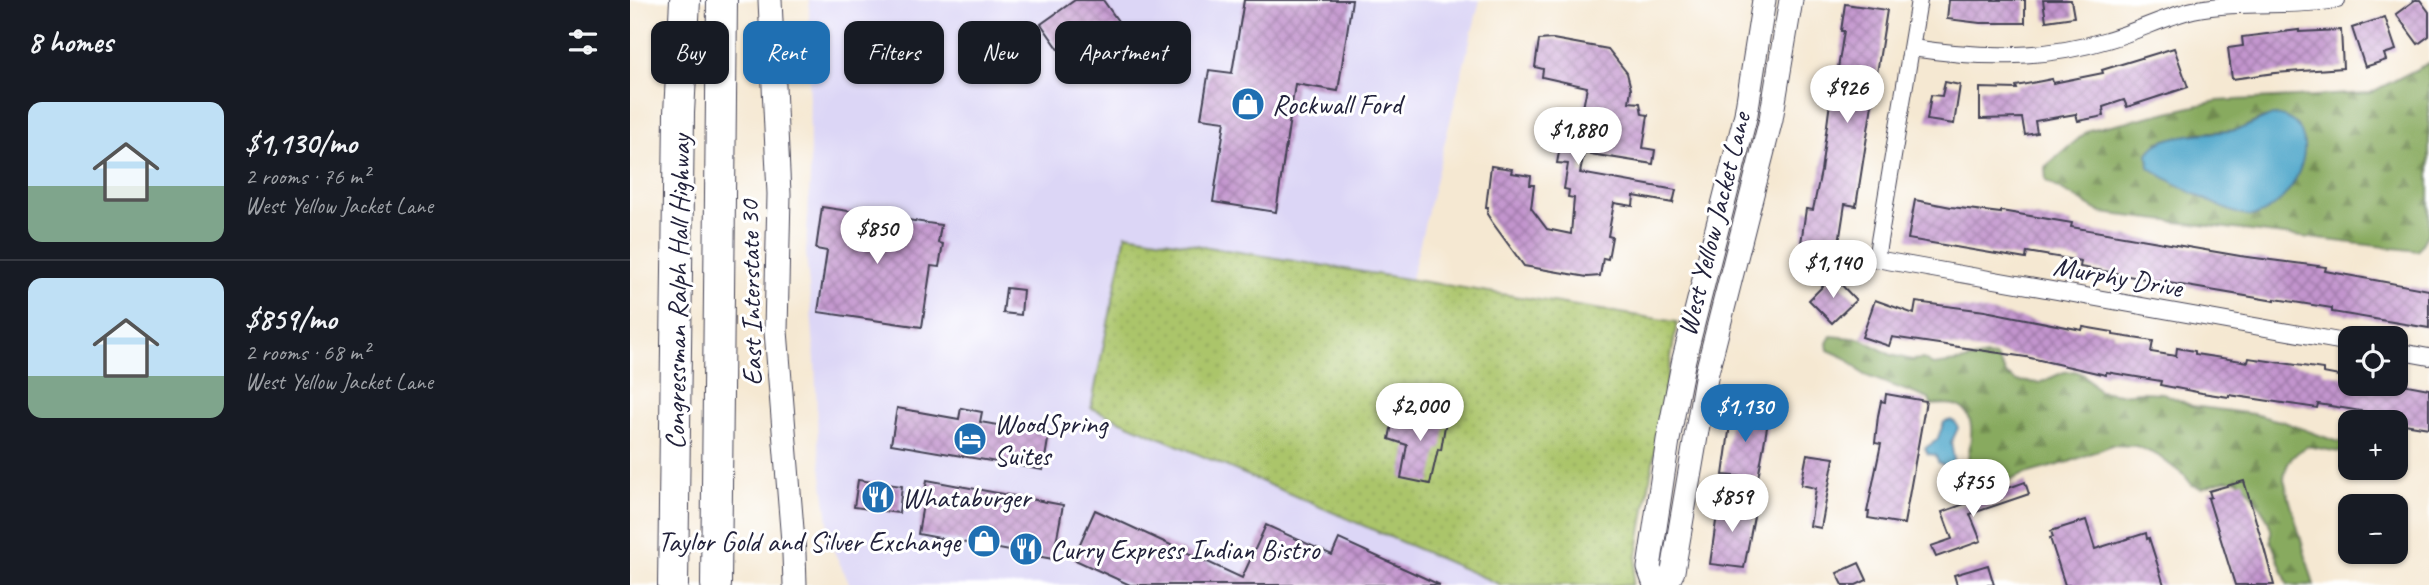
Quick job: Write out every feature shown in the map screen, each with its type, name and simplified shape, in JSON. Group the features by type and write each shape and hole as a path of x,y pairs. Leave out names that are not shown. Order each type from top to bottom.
{"highway":[{"name":"Congressman Ralph Hall Highway","path":"673,585 679,113 685,0"},
{"name":"Congressman Ralph Hall Highway","path":"716,585 722,0"}],"street":[{"name":"East Interstate 30","path":"770,0 779,194 776,331 795,585"},
{"name":"West Yellow Jacket Lane","path":"1655,585 1649,568 1668,440 1684,359 1745,114 1764,0"},
{"name":"West Yellow Jacket Lane","path":"1666,585 1673,571 1707,372 1771,119 1791,0"},
{"path":"1919,0 1912,48 1960,55 2029,55 2064,51 2108,40 2194,10 2337,0"},
{"name":"Murphy Drive","path":"1912,48 1876,260 2338,341"},
{"path":"2408,353 2429,357"}],"shaded area":[{"path":"809,0 1480,0 1411,279 1126,234 1091,408 1501,585 850,585 831,545 818,443 815,360 806,252 810,178 809,84 830,84 830,21 809,21"}],"green space":[{"path":"2429,63 2429,232 2418,251 2102,213 2046,181 2045,167 2089,130 2217,101 2370,93","holes":["2263,118 2241,215 2203,196 2158,142 2198,133 2238,130"]},
{"path":"1126,234 1677,322 1632,585 1501,585 1091,408"},
{"path":"1831,336 1862,339 1891,355 1912,360 1923,359 1933,365 1985,356 1996,357 2007,375 2017,381 2039,383 2064,372 2075,371 2084,375 2099,391 2120,394 2163,393 2192,406 2253,414 2338,441 2338,452 2307,446 2294,456 2286,468 2284,480 2314,585 2288,585 2271,541 2267,518 2250,491 2237,480 2225,480 2202,488 2192,485 2185,476 2157,455 2136,446 2112,445 2005,482 1971,489 1964,482 1971,427 1969,417 1963,409 1951,404 1931,405 1929,399 1864,375 1846,358 1828,350 1827,343"}],"water":[{"path":"2273,115 2292,121 2301,133 2304,149 2292,185 2280,201 2266,212 2250,216 2229,210 2183,188 2149,167 2148,154 2154,146 2164,141 2188,135 2236,130"},
{"path":"1951,420 1958,428 1951,443 1954,459 1951,464 1944,466 1938,462 1936,455 1928,454 1925,448 1937,440 1944,422"}],"building":[{"path":"1075,0 1103,0 1118,21 1055,21 1055,44 1041,24"},
{"name":"Rockwall Ford","path":"1244,0 1352,0 1338,91 1295,84 1276,212 1213,202 1225,121 1201,118 1209,70 1232,73"},
{"path":"1949,0 2025,0 2025,23 1980,23 1947,19"},
{"path":"2043,0 2071,0 2074,17 2046,21"},
{"path":"2415,0 2420,0 2429,12 2429,36 2418,44 2396,14"},
{"path":"1845,4 1887,10 1856,206 1845,204 1838,249 1801,243 1806,209 1813,210 1821,171 1832,87 1835,87 1844,31 1841,31"},
{"path":"2385,17 2396,50 2384,54 2386,60 2365,67 2352,28"},
{"path":"2299,30 2341,30 2343,68 2232,79 2228,48 2243,46 2242,37"},
{"path":"1553,39 1608,49 1627,73 1631,89 1629,102 1640,103 1642,114 1648,115 1643,148 1655,150 1653,164 1584,153 1580,173 1676,190 1673,203 1634,196 1633,206 1614,203 1608,236 1612,237 1608,259 1603,258 1600,276 1587,277 1524,266 1487,214 1491,166 1512,169 1511,173 1531,176 1530,185 1534,185 1531,208 1547,229 1571,234 1574,198 1568,197 1569,190 1564,189 1568,164 1557,163 1560,147 1575,150 1587,87 1542,77 1543,69 1535,67 1539,40"},
{"path":"2174,48 2188,87 2127,107 2124,100 2103,107 2104,116 2078,121 2076,114 2035,121 2037,133 2025,135 2022,118 1980,119 1980,88 2017,89 2016,86 2052,79 2053,83 2103,73 2102,70"},
{"path":"1945,82 1960,85 1954,124 1927,120 1931,95 1942,96"},
{"path":"1915,200 2072,223 2071,227 2240,256 2326,267 2325,271 2429,290 2429,328 2332,312 2332,308 2275,301 2080,267 2081,261 2027,252 2026,259 1908,239"},
{"path":"822,207 941,225 938,243 943,244 939,267 931,266 922,327 818,312 827,251 816,249"},
{"path":"1833,276 1856,300 1832,323 1809,300"},
{"path":"1006,288 1023,290 1021,315 1003,313"},
{"path":"1875,300 1914,314 1916,302 1985,311 2153,341 2151,352 2176,356 2177,348 2195,351 2195,354 2248,362 2249,358 2323,369 2323,373 2338,376 2338,396 2408,396 2408,385 2429,389 2429,428 2408,425 2408,410 2355,410 2318,404 2317,408 2229,397 2160,385 2161,381 2106,372 2106,375 2026,357 1892,337 1889,346 1862,337"},
{"path":"1886,394 1926,401 1904,524 1868,518 1867,512 1881,444 1875,443 1878,416 1881,401 1885,402"},
{"name":"WoodSpring Suites","path":"897,408 959,419 961,408 982,412 980,422 1049,434 1043,470 891,444"},
{"path":"1410,408 1447,414 1441,450 1438,449 1430,484 1401,478 1407,445 1389,439 1393,419 1408,422"},
{"path":"1732,410 1769,416 1758,478 1723,475"},
{"path":"1807,454 1834,458 1821,528 1810,526 1816,488 1801,485"},
{"name":"Whataburger","path":"858,480 902,486 899,513 854,507"},
{"path":"927,480 1063,505 1053,559 918,534"},
{"path":"2244,481 2274,585 2235,585 2208,498 2211,497 2209,491"},
{"path":"2025,482 2029,494 1970,514 1981,541 1936,557 1931,546 1952,539 1942,512"},
{"path":"1719,500 1756,506 1744,568 1710,564"},
{"path":"1095,510 1242,578 1266,525 1332,555 1339,539 1440,585 1130,585 1073,559"},
{"path":"2086,520 2095,549 2146,533 2164,585 2065,585 2050,538 2053,537 2051,531"},
{"path":"1859,563 1867,580 1856,585 1843,585 1837,573"},
{"path":"1988,565 1994,585 1957,585 1954,575"}],"place":[{"name":"Rockwall Ford","path":"1248,104"},
{"name":"WoodSpring Suites","path":"970,439"},
{"name":"Whataburger","path":"878,497"},
{"name":"Taylor Gold and Silver Exchange","path":"984,541"},
{"name":"Curry Express Indian Bistro","path":"1026,549"}]}
